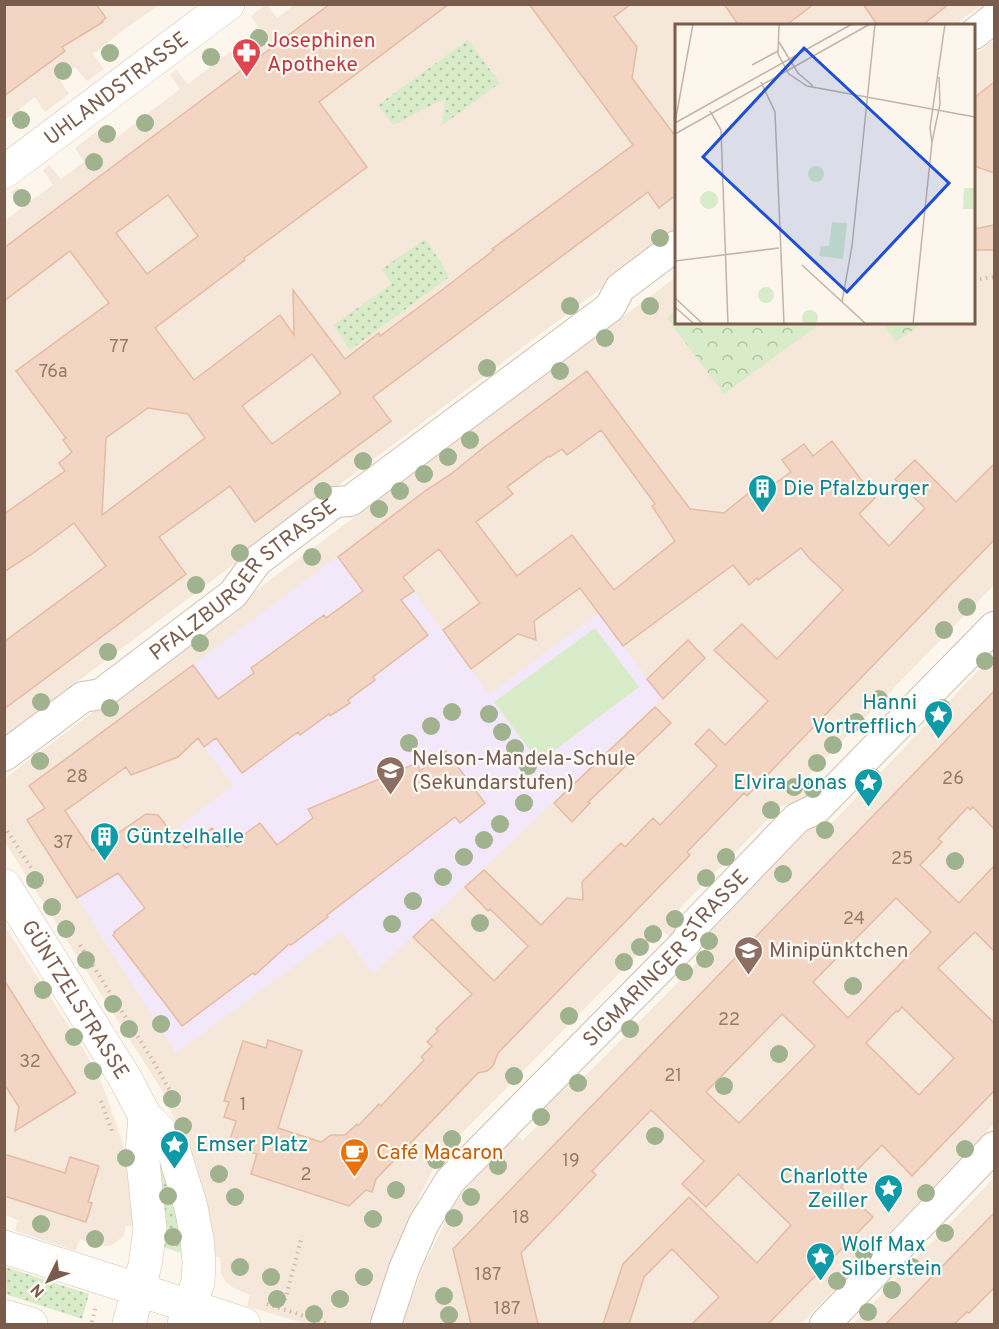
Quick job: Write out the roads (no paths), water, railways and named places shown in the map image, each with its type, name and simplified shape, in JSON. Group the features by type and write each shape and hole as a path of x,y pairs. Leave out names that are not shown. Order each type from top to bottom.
{"street":[{"name":"UHLANDSTRASSE","path":"4,172 228,4"},
{"path":"975,33 994,18"},
{"name":"PFALZBURGER STRASSE","path":"4,756 83,697 101,694 225,601 233,594 257,561 335,502 351,501 602,313 609,307 620,288 675,247"},
{"name":"SIGMARINGER STRASSE","path":"386,1324 404,1269 424,1223 450,1181 686,942 696,923 797,818 816,809 994,627"},
{"name":"GÜNTZELSTRASSE","path":"4,885 125,1078 145,1116 171,1142 191,1207 197,1239 198,1282 187,1316"},
{"path":"129,1324 145,1265 150,1229 142,1152 145,1116"},
{"path":"825,1324 994,1147"},
{"path":"4,1247 139,1289 187,1316 252,1313"},
{"path":"4,1316 31,1324"}],"place":[{"name":"Josephinen Apotheke","path":"246,78"},
{"name":"Die Pfalzburger","path":"762,514"},
{"name":"Hanni Vortrefflich","path":"938,740"},
{"name":"Nelson-Mandela-Schule (Sekundarstufen)","path":"391,796"},
{"name":"Elvira Jonas","path":"868,808"},
{"name":"Güntzelhalle","path":"105,862"},
{"name":"Minipünktchen","path":"748,976"},
{"name":"Emser Platz","path":"175,1170"},
{"name":"Café Macaron","path":"355,1178"},
{"name":"Charlotte Zeiller","path":"889,1214"},
{"name":"Wolf Max Silberstein","path":"820,1282"}]}
